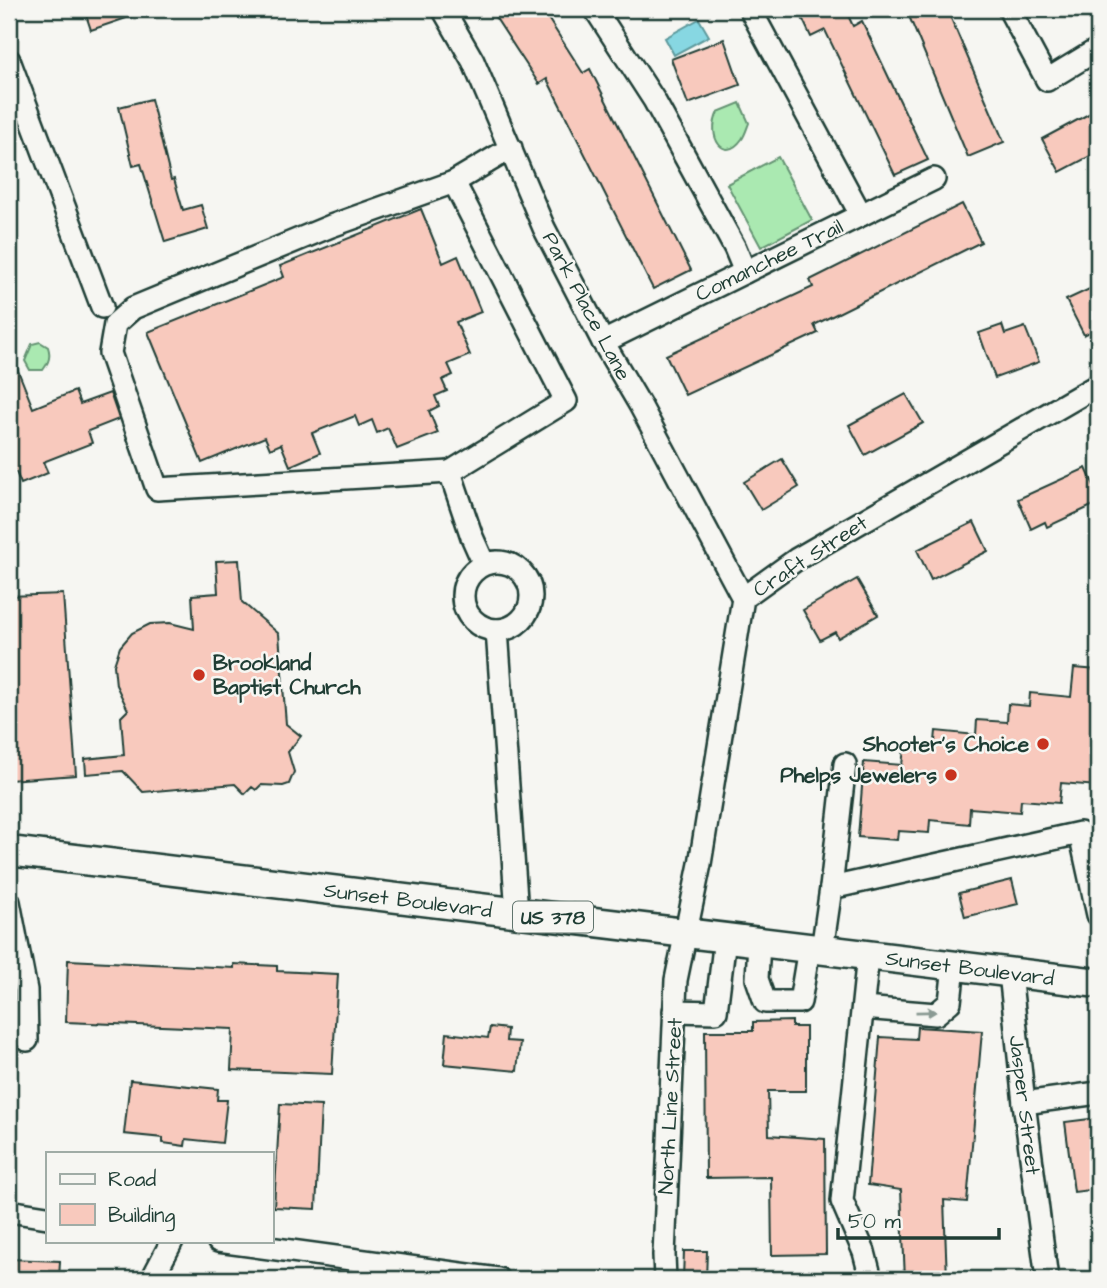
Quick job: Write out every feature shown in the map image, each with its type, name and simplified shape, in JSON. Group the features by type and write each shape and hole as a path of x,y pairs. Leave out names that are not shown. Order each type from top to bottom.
{"main road":[{"name":"Sunset Boulevard","path":"9,851 1098,983"}],"street":[{"name":"Park Place Lane","path":"443,9 473,61 544,228 743,598"},
{"path":"595,9 654,100 735,248 745,272"},
{"path":"750,9 861,215"},
{"path":"1009,9 1047,80 1098,49"},
{"path":"9,60 17,102 102,307"},
{"path":"454,182 566,401 450,471 157,489 110,353 115,324 133,308 331,226 454,182 511,148"},
{"name":"Comanchee Trail","path":"603,342 934,179"},
{"name":"Craft Street","path":"686,934 743,598 797,559 1098,385"},
{"path":"450,471 484,564"},
{"path":"484,564 508,564 525,576 530,586 529,607 524,616 508,629 485,628 467,614 463,590 474,570 484,564"},
{"path":"497,630 517,913"},
{"path":"759,942 757,979 765,1002 800,1002 831,888 845,764"},
{"path":"831,888 1089,831 1098,915"},
{"path":"9,902 26,989 27,1040"},
{"name":"North Line Street","path":"665,1279 674,1011 676,980 686,934"},
{"path":"674,1011 716,1012 725,938"},
{"path":"868,956 842,1201 864,1252 871,1279"},
{"path":"863,1008 936,1014 950,1002 954,966"},
{"name":"Jasper Street","path":"1010,973 1047,1279"},
{"path":"1024,1103 1098,1093"},
{"path":"9,1212 46,1217"},
{"path":"152,1279 171,1242"},
{"path":"225,1242 498,1279"}],"green space":[{"path":"740,103 749,123 743,137 735,146 723,148 714,130 718,112"},
{"path":"778,157 812,220 761,247 727,184"},
{"path":"40,342 48,347 48,362 43,370 30,370 25,361 32,344"}],"water":[{"path":"699,19 709,36 674,55 665,38"}],"building":[{"path":"84,9 143,9 144,12 91,30"},
{"path":"490,9 542,9 583,73 590,69 691,270 653,289 547,79 539,84"},
{"path":"798,9 845,9 853,26 862,21 928,160 895,175 825,30 811,37"},
{"path":"906,9 947,9 1004,142 968,157"},
{"path":"724,39 740,85 688,104 671,59"},
{"path":"151,99 171,180 174,179 183,210 201,205 208,229 165,242 141,164 133,166 119,107"},
{"path":"1098,109 1098,152 1060,172 1042,139"},
{"path":"962,204 981,242 814,325 818,333 685,395 666,355 813,287 810,280"},
{"path":"421,209 443,263 458,256 481,312 456,322 470,355 448,364 453,375 442,380 447,391 435,396 439,406 429,411 438,433 397,449 388,428 377,433 372,420 359,426 355,416 312,433 320,453 290,466 281,444 270,449 265,437 202,463 148,332 284,277 280,266"},
{"path":"1098,285 1098,328 1084,335 1066,300"},
{"path":"1002,325 1005,334 1025,327 1039,362 995,378 979,333"},
{"path":"9,348 33,408 75,391 80,404 110,393 119,419 88,431 92,443 43,462 48,473 21,484 16,472 9,474"},
{"path":"906,394 923,423 865,455 849,425"},
{"path":"782,459 799,487 761,510 744,482"},
{"path":"1086,468 1098,494 1098,503 1047,527 1045,522 1031,529 1018,499"},
{"path":"974,522 988,551 931,580 917,550"},
{"name":"Brookland Baptist Church","path":"239,560 242,602 279,634 286,724 301,736 288,752 294,772 289,784 261,785 256,790 252,787 245,794 235,784 143,792 123,771 86,774 85,759 124,755 121,717 128,710 116,685 114,665 120,647 132,633 150,624 170,623 194,629 192,595 218,593 216,561"},
{"path":"857,579 878,615 838,638 835,632 820,640 803,610"},
{"path":"63,594 76,775 9,780 9,596"},
{"path":"1074,668 1098,670 1098,786 1061,783 1059,803 1021,800 1020,812 970,808 969,824 930,820 929,833 898,831 897,840 858,837 864,762 902,765 904,749 934,752 936,731 976,735 977,720 1007,722 1008,704 1029,706 1030,693 1071,697"},
{"path":"1012,880 1018,904 965,917 959,893"},
{"path":"68,960 234,968 234,964 277,966 277,971 338,974 332,1074 231,1070 233,1029 66,1022"},
{"path":"792,1021 792,1027 806,1027 806,1091 768,1091 769,1135 825,1139 826,1254 772,1255 771,1177 706,1178 705,1031 753,1031 753,1022"},
{"path":"490,1027 507,1029 506,1041 520,1042 517,1071 444,1064 447,1033 488,1038"},
{"path":"917,1027 982,1031 967,1202 944,1200 947,1279 905,1279 901,1190 868,1185 880,1037 916,1039"},
{"path":"130,1080 218,1089 217,1100 227,1100 222,1143 186,1139 185,1146 163,1143 163,1138 124,1134"},
{"path":"280,1104 321,1106 316,1209 274,1207"},
{"path":"1098,1118 1098,1189 1074,1192 1065,1122"},
{"path":"684,1251 707,1251 706,1279 683,1279"},
{"path":"9,1259 60,1261 59,1279 9,1279"}],"place":[{"name":"Brookland Baptist Church","path":"199,675"},
{"name":"Shooter's Choice","path":"1043,744"},
{"name":"Phelps Jewelers","path":"951,775"}]}
